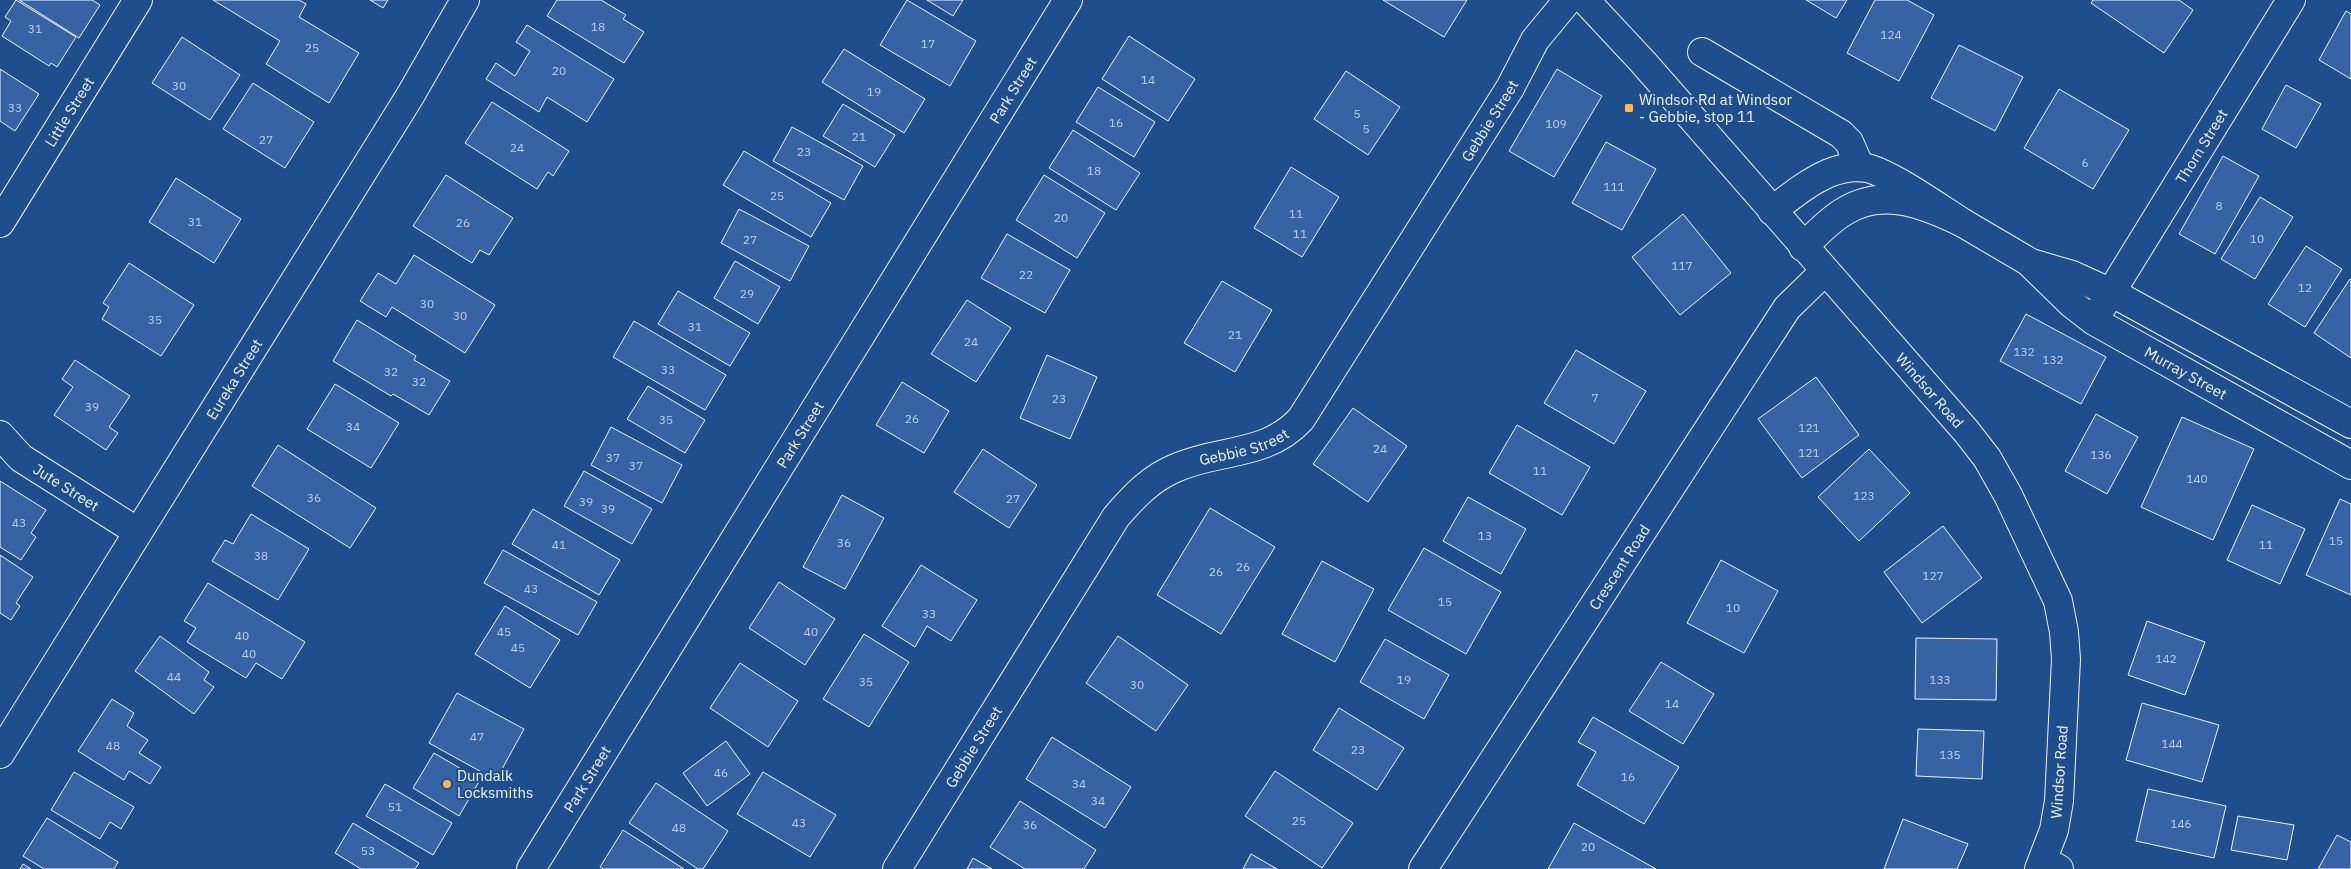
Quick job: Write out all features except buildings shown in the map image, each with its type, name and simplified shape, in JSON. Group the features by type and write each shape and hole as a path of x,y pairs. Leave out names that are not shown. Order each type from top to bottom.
{"street":[{"name":"Little Street","path":"0,223 138,0"},
{"name":"Eureka Street","path":"0,754 410,96 465,0"},
{"name":"Park Street","path":"531,869 1068,0"},
{"name":"Gebbie Street","path":"897,869 1116,517 1130,501 1145,486 1177,467 1197,460 1267,444 1279,439 1301,419 1510,88 1535,40 1568,0"},
{"name":"Windsor Road","path":"1586,0 1630,47 1824,272 1966,432 1987,458 2008,495 2058,601 2066,648 2060,786 2047,866"},
{"name":"Thorn Street","path":"2094,321 2291,0"},
{"path":"1702,52 1842,134 1849,142 1860,167"},
{"name":"Murray Street","path":"1772,211 1797,191 1824,175 1839,170 1860,167 1886,176 2031,263 2072,275 2110,293 2351,424"},
{"name":"Murray Street","path":"1803,247 1846,210 1882,200 1911,201 1963,223"},
{"name":"Murray Street","path":"2031,263 2072,304 2094,321 2351,465"},
{"name":"Crescent Road","path":"1423,869 1787,308 1824,272"},
{"name":"Jute Street","path":"0,434 21,458 138,532"}],"place":[{"name":"Windsor Rd at Windsor - Gebbie, stop 11","path":"1629,108"},
{"name":"Dundalk Locksmiths","path":"447,784"}]}
